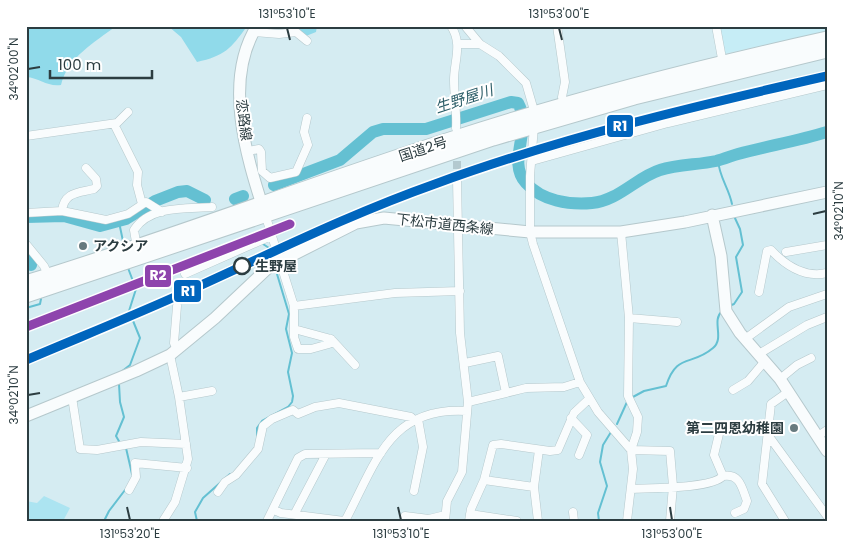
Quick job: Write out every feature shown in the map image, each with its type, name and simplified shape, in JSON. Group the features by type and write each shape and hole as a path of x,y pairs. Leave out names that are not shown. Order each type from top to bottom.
{"highway":[{"name":"国道2号","path":"26,295 51,282 263,208 527,122 827,39"},
{"name":"国道2号","path":"527,122 564,106 724,68 827,50"},
{"name":"国道2号","path":"26,284 51,282"}],"street":[{"path":"451,26 456,33 458,44 454,80 457,121"},
{"path":"465,26 480,44 499,56 524,78 532,161 530,232 580,382 589,399 631,450 670,451 673,486 670,521"},
{"path":"557,26 565,82 562,97 564,106"},
{"path":"716,26 724,68"},
{"path":"256,29 279,34 296,32 307,41"},
{"name":"恋路線","path":"256,29 244,53 240,72 240,96 248,151 263,208"},
{"path":"458,44 480,44"},
{"path":"532,161 668,123 827,85"},
{"path":"26,136 114,124 120,122 128,112"},
{"path":"248,151 259,149 261,152 262,171 270,178 296,172 308,145 304,132 307,118"},
{"path":"114,124 138,172 137,185 142,204"},
{"path":"62,211 63,200 67,196 94,189 97,186 96,180 86,168"},
{"path":"404,521 405,516 429,519 445,518 447,501 462,472 468,402 465,363 460,333 457,179"},
{"name":"下松市道西条線","path":"26,416 173,352 215,318 269,267 340,230 371,219 384,218 530,232 621,232 652,228 827,192"},
{"path":"26,213 62,211 106,220 128,214 142,204 149,203 162,212"},
{"path":"138,252 134,230 139,223 162,212 188,206 212,207"},
{"path":"263,208 294,306 294,329 298,349 311,349 328,344 331,339"},
{"path":"712,215 721,256 726,311 745,339 822,433 827,451"},
{"path":"621,232 629,318 628,396 638,417 637,432 631,450 632,489 627,521"},
{"path":"185,274 272,236"},
{"path":"26,244 44,266 51,282"},
{"path":"786,252 827,245"},
{"path":"759,292 767,251 772,250 781,261 792,268 814,274 827,273"},
{"path":"294,306 395,293 460,291"},
{"path":"745,339 789,307 827,294"},
{"path":"163,521 174,502 186,468 186,444 173,352 177,306"},
{"path":"734,390 748,381 762,358 807,326 827,317"},
{"path":"629,318 677,322"},
{"path":"294,329 331,339 355,365"},
{"path":"465,363 498,356 506,393"},
{"path":"780,380 797,365 810,358"},
{"path":"468,402 526,388 564,387 580,382"},
{"path":"179,397 212,391"},
{"path":"785,521 762,484 771,404 788,392"},
{"path":"72,397 80,449 97,450 141,442 186,444"},
{"path":"517,521 470,517 484,480 493,445 502,444 539,450 558,450 571,418 583,402 589,399"},
{"path":"218,492 226,482 242,470 258,449 264,426 272,419 293,410 298,414 315,407 339,404 411,417 416,420 423,447 414,491"},
{"path":"274,510 281,513 295,513 344,521 381,453 397,430 439,411 467,412"},
{"path":"571,418 587,435 578,455"},
{"path":"719,424 719,434 714,455 723,476"},
{"path":"768,435 827,516"},
{"path":"538,521 534,487 539,450"},
{"path":"267,521 298,458 305,454 381,453"},
{"path":"295,513 326,454"},
{"path":"129,490 136,477 135,463 186,468"},
{"path":"632,489 711,483 723,476 735,476 740,481 747,502 744,509 735,513"},
{"path":"484,480 534,487"},
{"path":"573,512 574,521"}],"shaded area":[{"path":"26,26 116,26 83,51 69,66 61,85 56,85 26,77"},
{"path":"168,26 247,26 226,50 214,57 197,62 181,37"},
{"path":"275,26 317,26 316,32 306,36 290,27 277,29"},
{"path":"719,26 827,26 827,31 724,54"},
{"path":"44,496 70,508 63,521 26,521 26,501 37,503"}],"waterway":[{"name":"生野屋川","path":"274,185 340,160 373,132 383,129 426,129 511,102 518,103 522,113 523,124 518,165 526,183 532,189 548,198 574,203 592,203 610,198 652,173 667,168 716,161 827,132"},
{"path":"718,160 720,172 732,204"},
{"name":"生野屋川","path":"26,217 64,216 100,226 126,219 155,201 178,192 187,191 205,200"},
{"name":"生野屋川","path":"235,199 243,196"},
{"path":"729,306 734,304 742,292 736,257 743,245 740,229 734,216"},
{"path":"119,222 124,246"},
{"path":"263,244 269,248 272,257"},
{"name":"生野屋川","path":"26,253 31,265"},
{"path":"121,372 130,365 140,338 129,311 136,289 128,268"},
{"path":"257,437 257,428 262,421 288,407 292,402 293,396 288,372 292,353 286,329 289,314 277,274"},
{"path":"26,308 40,304 41,299"},
{"path":"631,398 644,391 666,386 675,368 685,361 705,354 713,348 718,339 718,320 722,311"},
{"path":"119,384 120,402 124,417 116,436 120,443"},
{"path":"617,424 627,402"},
{"path":"599,521 598,513 607,486 600,462 603,445 611,432"},
{"path":"126,448 132,474"},
{"path":"197,521 195,512 203,498 230,474"},
{"path":"104,521 125,490"}],"tunnel":[{"path":"457,149 457,179"}],"railway":[{"path":"26,360 168,300 341,221 435,184 580,137 679,111 827,76"}],"transit line":[{"name":"R1","path":"26,360 168,300 341,221 435,184 580,137 679,111 827,76"},
{"name":"R2","path":"26,327 290,224"}],"place":[{"name":"アクシア","path":"83,246"},
{"name":"生野屋","path":"242,266"},
{"name":"第二四恩幼稚園","path":"794,428"}]}
